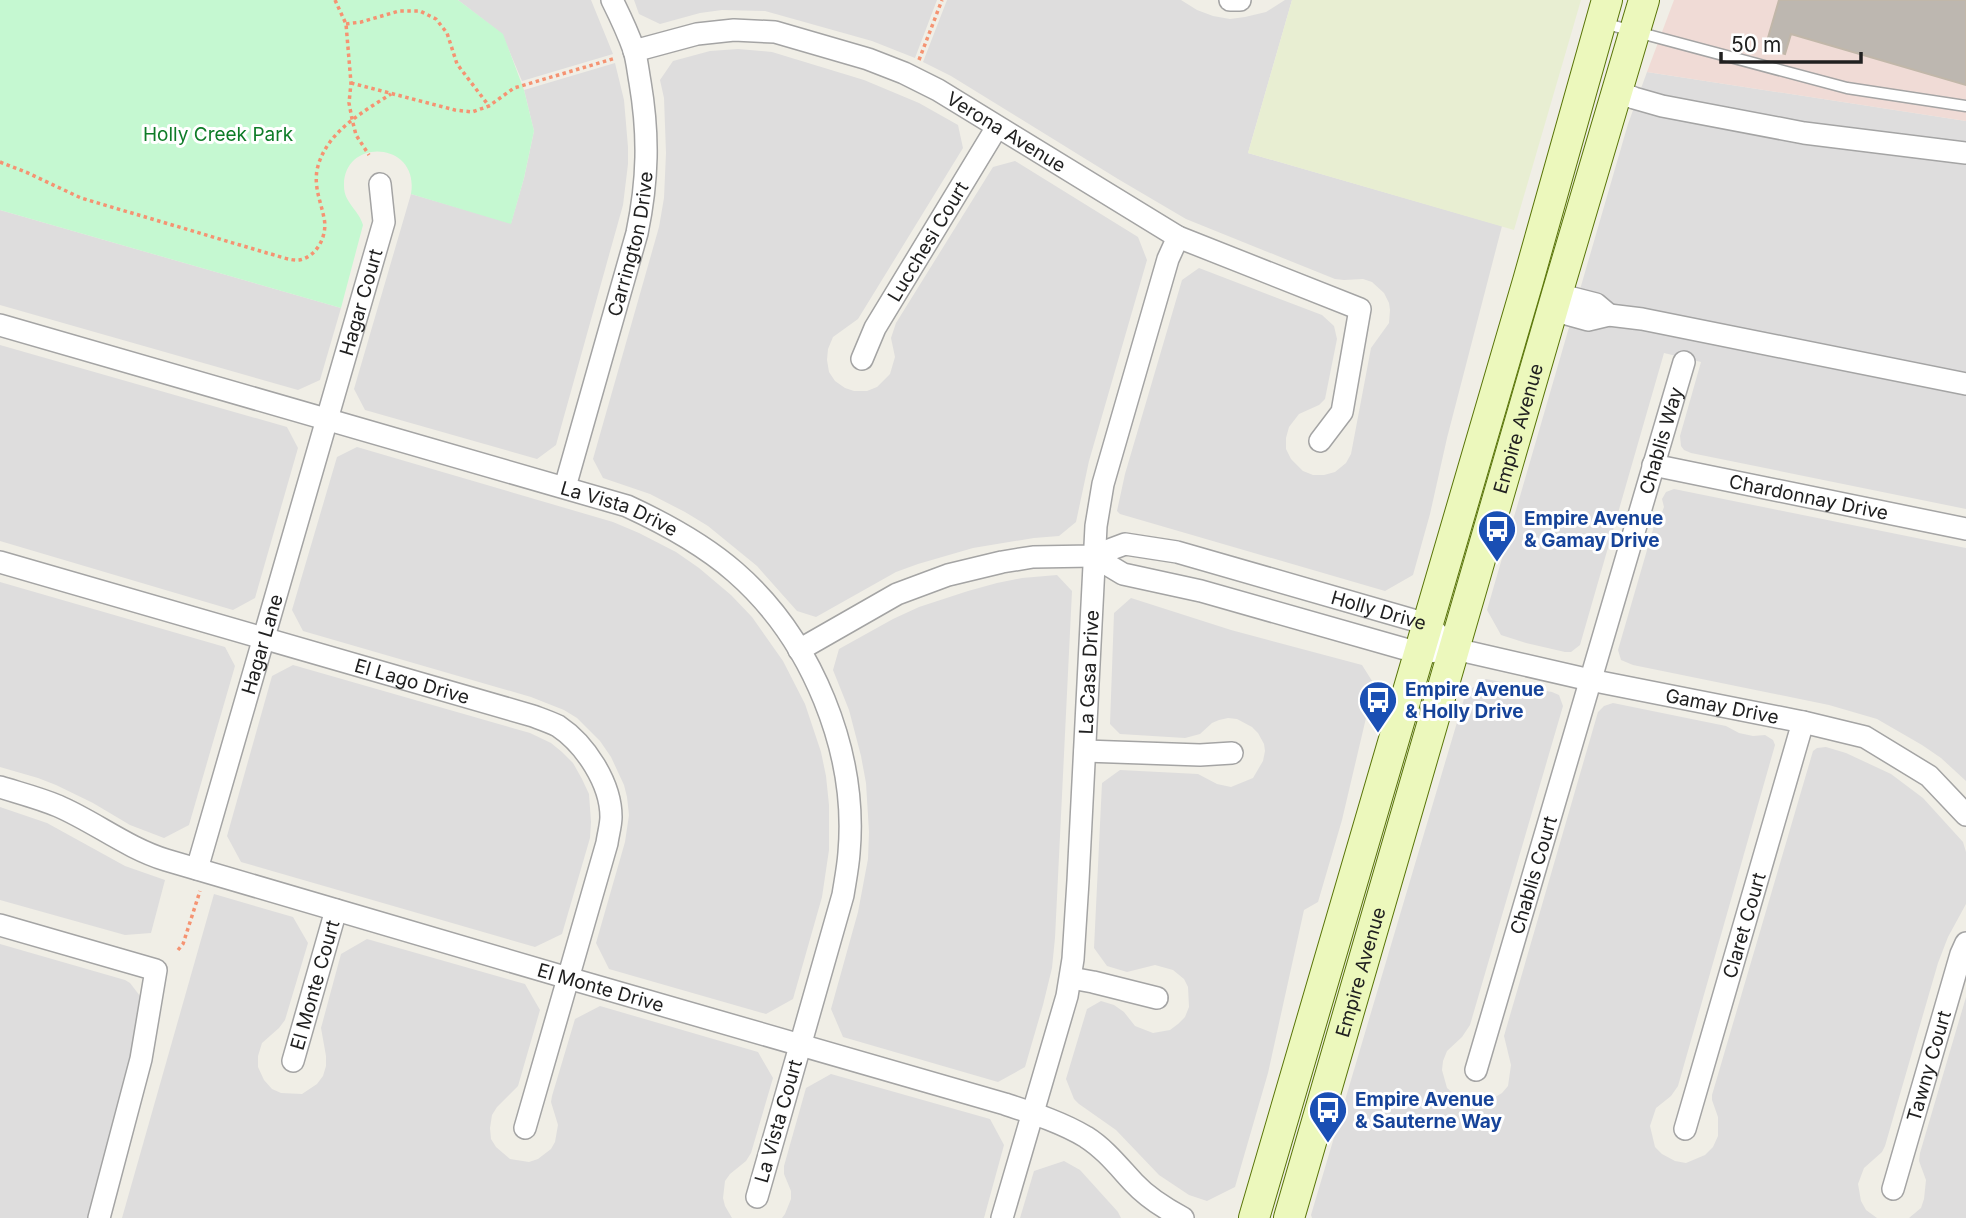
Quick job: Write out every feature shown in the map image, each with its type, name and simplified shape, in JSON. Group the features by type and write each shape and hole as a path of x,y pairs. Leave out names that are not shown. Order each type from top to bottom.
{"main road":[{"name":"Empire Avenue","path":"1289,1218 1644,0"},
{"name":"Empire Avenue","path":"1254,1218 1556,182 1603,11"},
{"path":"1554,302 1540,299 1537,292 1556,225 1556,182"}],"street":[{"name":"Carrington Drive","path":"565,487 637,233 647,172 644,105 634,51 612,0"},
{"path":"1230,0 1240,0"},
{"name":"Verona Avenue","path":"634,51 697,34 734,30 775,32 868,59 938,90 1178,237 1360,309 1342,412 1320,441"},
{"path":"1617,91 1662,106 1804,133 1966,153"},
{"name":"Lucchesi Court","path":"862,359 874,328 997,127"},
{"name":"Hagar Court","path":"327,419 384,222 380,184"},
{"name":"La Casa Drive","path":"1002,1218 1071,978 1079,881 1093,556 1103,484 1168,259 1178,237"},
{"path":"1554,302 1588,320 1609,315 1642,319 1966,384"},
{"name":"La Vista Drive","path":"0,325 627,506 662,522 698,544 735,572 761,597 799,650 832,718 844,766 849,812 849,853 843,895 800,1045"},
{"name":"Chablis Way","path":"1590,680 1684,362"},
{"name":"Hagar Lane","path":"199,879 327,419"},
{"name":"Chardonnay Drive","path":"1653,465 1966,529"},
{"name":"Holly Drive","path":"799,650 897,594 948,575 1033,557 1093,556 1125,544 1177,552 1427,624 1455,649"},
{"name":"Holly Drive","path":"1093,556 1123,575 1201,590 1419,653 1455,649"},
{"name":"El Lago Drive","path":"0,562 533,716 557,726 578,743 600,776 611,816 607,844 525,1128"},
{"name":"Gamay Drive","path":"1455,649 1865,737 1929,776 1966,815"},
{"name":"Chablis Court","path":"1476,1070 1590,680"},
{"name":"Claret Court","path":"1685,1129 1803,722"},
{"path":"1085,751 1200,755 1231,753"},
{"name":"El Monte Drive","path":"0,787 59,806 199,879 336,910 1032,1113 1087,1138 1158,1205 1183,1218"},
{"name":"El Monte Court","path":"293,1061 336,910"},
{"path":"0,925 156,970 141,1059 99,1218"},
{"name":"Tawny Court","path":"1893,1189 1966,943"},
{"path":"1071,978 1157,998"},
{"name":"La Vista Court","path":"757,1197 800,1045"}],"lane":[{"path":"1603,11 1634,32 1847,88 1966,106"}],"path":[{"path":"335,0 346,24 352,119 356,135 369,155"},
{"path":"918,62 942,0"},
{"path":"346,24 399,11 420,11 436,19 447,33 457,64 489,106"},
{"path":"351,83 472,112 489,106 514,88 634,51"},
{"path":"0,162 81,198 298,260 315,253 323,239 325,221 317,195 317,170 329,144 352,119 391,94"},
{"path":"178,950 183,944 199,879"}],"shaded area":[{"path":"458,0 591,0 613,54 522,81 502,34"},
{"path":"634,0 937,0 915,58 872,41 765,11 722,10 660,24 639,14"},
{"path":"947,0 1181,0 1197,10 1230,19 1266,12 1285,0 1292,0 1248,153 1502,226 1413,575 1385,591 1117,511 1125,474 1182,280 1199,268 1322,315 1334,326 1337,339 1325,399 1319,405 1299,414 1289,427 1286,438 1286,449 1291,459 1303,471 1313,475 1335,472 1346,463 1351,454 1371,348 1389,323 1389,303 1384,293 1372,282 1363,279 1335,279 1186,219 951,76 923,62"},
{"path":"1674,0 1966,0 1966,121 1647,72"},
{"path":"738,49 772,52 864,80 919,103 958,125 963,148 858,319 833,337 828,349 829,372 835,381 845,388 867,391 877,387 890,374 895,357 891,338 896,323 993,167 1015,161 1138,237 1147,260 1089,461 1076,522 1059,536 973,548 918,564 896,572 816,617 797,611 757,566 708,526 650,494 603,478 593,459 659,227 664,198 666,153 664,98 660,80 673,61 710,51"},
{"path":"615,63 624,100 628,147 623,205 556,445 537,459 365,410 354,389 411,194 511,223 534,131 524,90"},
{"path":"1647,72 1966,121 1966,509 1684,450 1680,436 1701,362 1664,353 1580,645 1571,652 1565,652 1501,635 1487,610 1628,124"},
{"path":"0,210 341,308 320,380 298,390 0,305"},
{"path":"0,345 287,427 298,448 255,598 233,610 0,541"},
{"path":"357,447 613,522 639,533 676,552 699,568 752,617 783,661 805,704 826,776 829,850 822,897 793,999 766,1014 609,969 596,943 625,842 629,815 627,797 611,757 600,741 577,718 531,697 303,631 292,610 337,457"},
{"path":"1674,489 1966,548 1966,781 1941,758 1877,719 1829,705 1633,665 1621,660 1618,650 1654,526 1664,507 1662,499 1666,492"},
{"path":"1057,575 1072,591 1052,968 1025,1067 998,1082 843,1037 831,1009 858,912 868,859 869,832 866,783 861,756 849,710 833,670 839,649 919,607 997,583"},
{"path":"0,582 225,647 235,666 189,825 164,838 130,825 56,785 0,767"},
{"path":"1131,598 1231,630 1362,665 1374,684 1342,820 1318,902 1304,910 1268,1073 1235,1187 1207,1201 1189,1195 1159,1175 1116,1130 1074,1099 1066,1079 1087,1009 1101,1001 1114,1005 1124,1012 1135,1026 1153,1033 1170,1030 1185,1017 1189,1007 1188,987 1184,979 1173,970 1155,965 1127,972 1107,966 1094,948 1102,783 1120,770 1198,774 1217,784 1231,787 1253,778 1263,761 1265,751 1258,733 1237,719 1219,720 1200,734 1185,738 1120,734 1110,724 1114,613"},
{"path":"293,665 530,733 551,743 573,763 589,794 590,838 562,934 535,947 241,862 227,836 272,676"},
{"path":"1486,679 1552,692 1559,695 1563,706 1470,1025 1447,1051 1443,1061 1442,1070 1447,1088 1461,1100 1478,1104 1487,1102 1508,1086 1511,1065 1504,1036 1598,712 1604,706 1613,703 1726,726 1739,733 1765,735 1773,740 1775,745 1678,1086 1671,1096 1656,1108 1650,1126 1655,1147 1675,1161 1686,1163 1705,1155 1718,1136 1718,1117 1712,1095 1813,751 1826,747 1846,753 1891,774 1923,798 1963,842 1966,852 1966,904 1948,937 1938,963 1885,1146 1864,1168 1858,1184 1861,1201 1866,1210 1877,1218 1312,1218 1466,692"},
{"path":"0,807 47,823 125,866 165,880 151,933 125,935 0,900"},
{"path":"214,894 293,917 308,943 285,1020 262,1043 258,1056 258,1067 264,1080 272,1089 281,1093 302,1094 317,1084 323,1076 326,1056 321,1028 341,954 367,939 525,984 540,1010 518,1086 497,1107 492,1115 490,1128 491,1139 496,1147 510,1159 529,1162 551,1149 558,1125 551,1102 552,1096 575,1019 600,1006 758,1052 773,1078 751,1153 725,1181 723,1198 732,1218 122,1218"},
{"path":"0,944 125,980 140,996 129,1071 87,1218 0,1218"},
{"path":"1966,997 1966,1218 1909,1218 1921,1208 1924,1199 1926,1180 1919,1161 1920,1153"},
{"path":"831,1074 990,1119 1004,1145 984,1218 782,1218 791,1199 784,1166 806,1088"},
{"path":"1064,1161 1080,1170 1121,1218 1020,1218 1034,1171"}],"green space":[{"name":"Holly Creek Park","path":"0,0 458,0 503,34 524,90 534,131 511,224 411,194 411,176 404,164 393,155 367,153 355,159 347,170 344,186 346,197 363,225 341,308 0,210"},
{"path":"1292,0 1581,0 1514,230 1248,153"}],"building":[{"path":"1779,0 1966,0 1966,85 1791,34 1785,54 1765,48"}],"place":[{"name":"Empire Avenue & Gamay Drive","path":"1497,563"},
{"name":"Empire Avenue & Holly Drive","path":"1378,734"},
{"name":"Empire Avenue & Sauterne Way","path":"1328,1144"}]}
